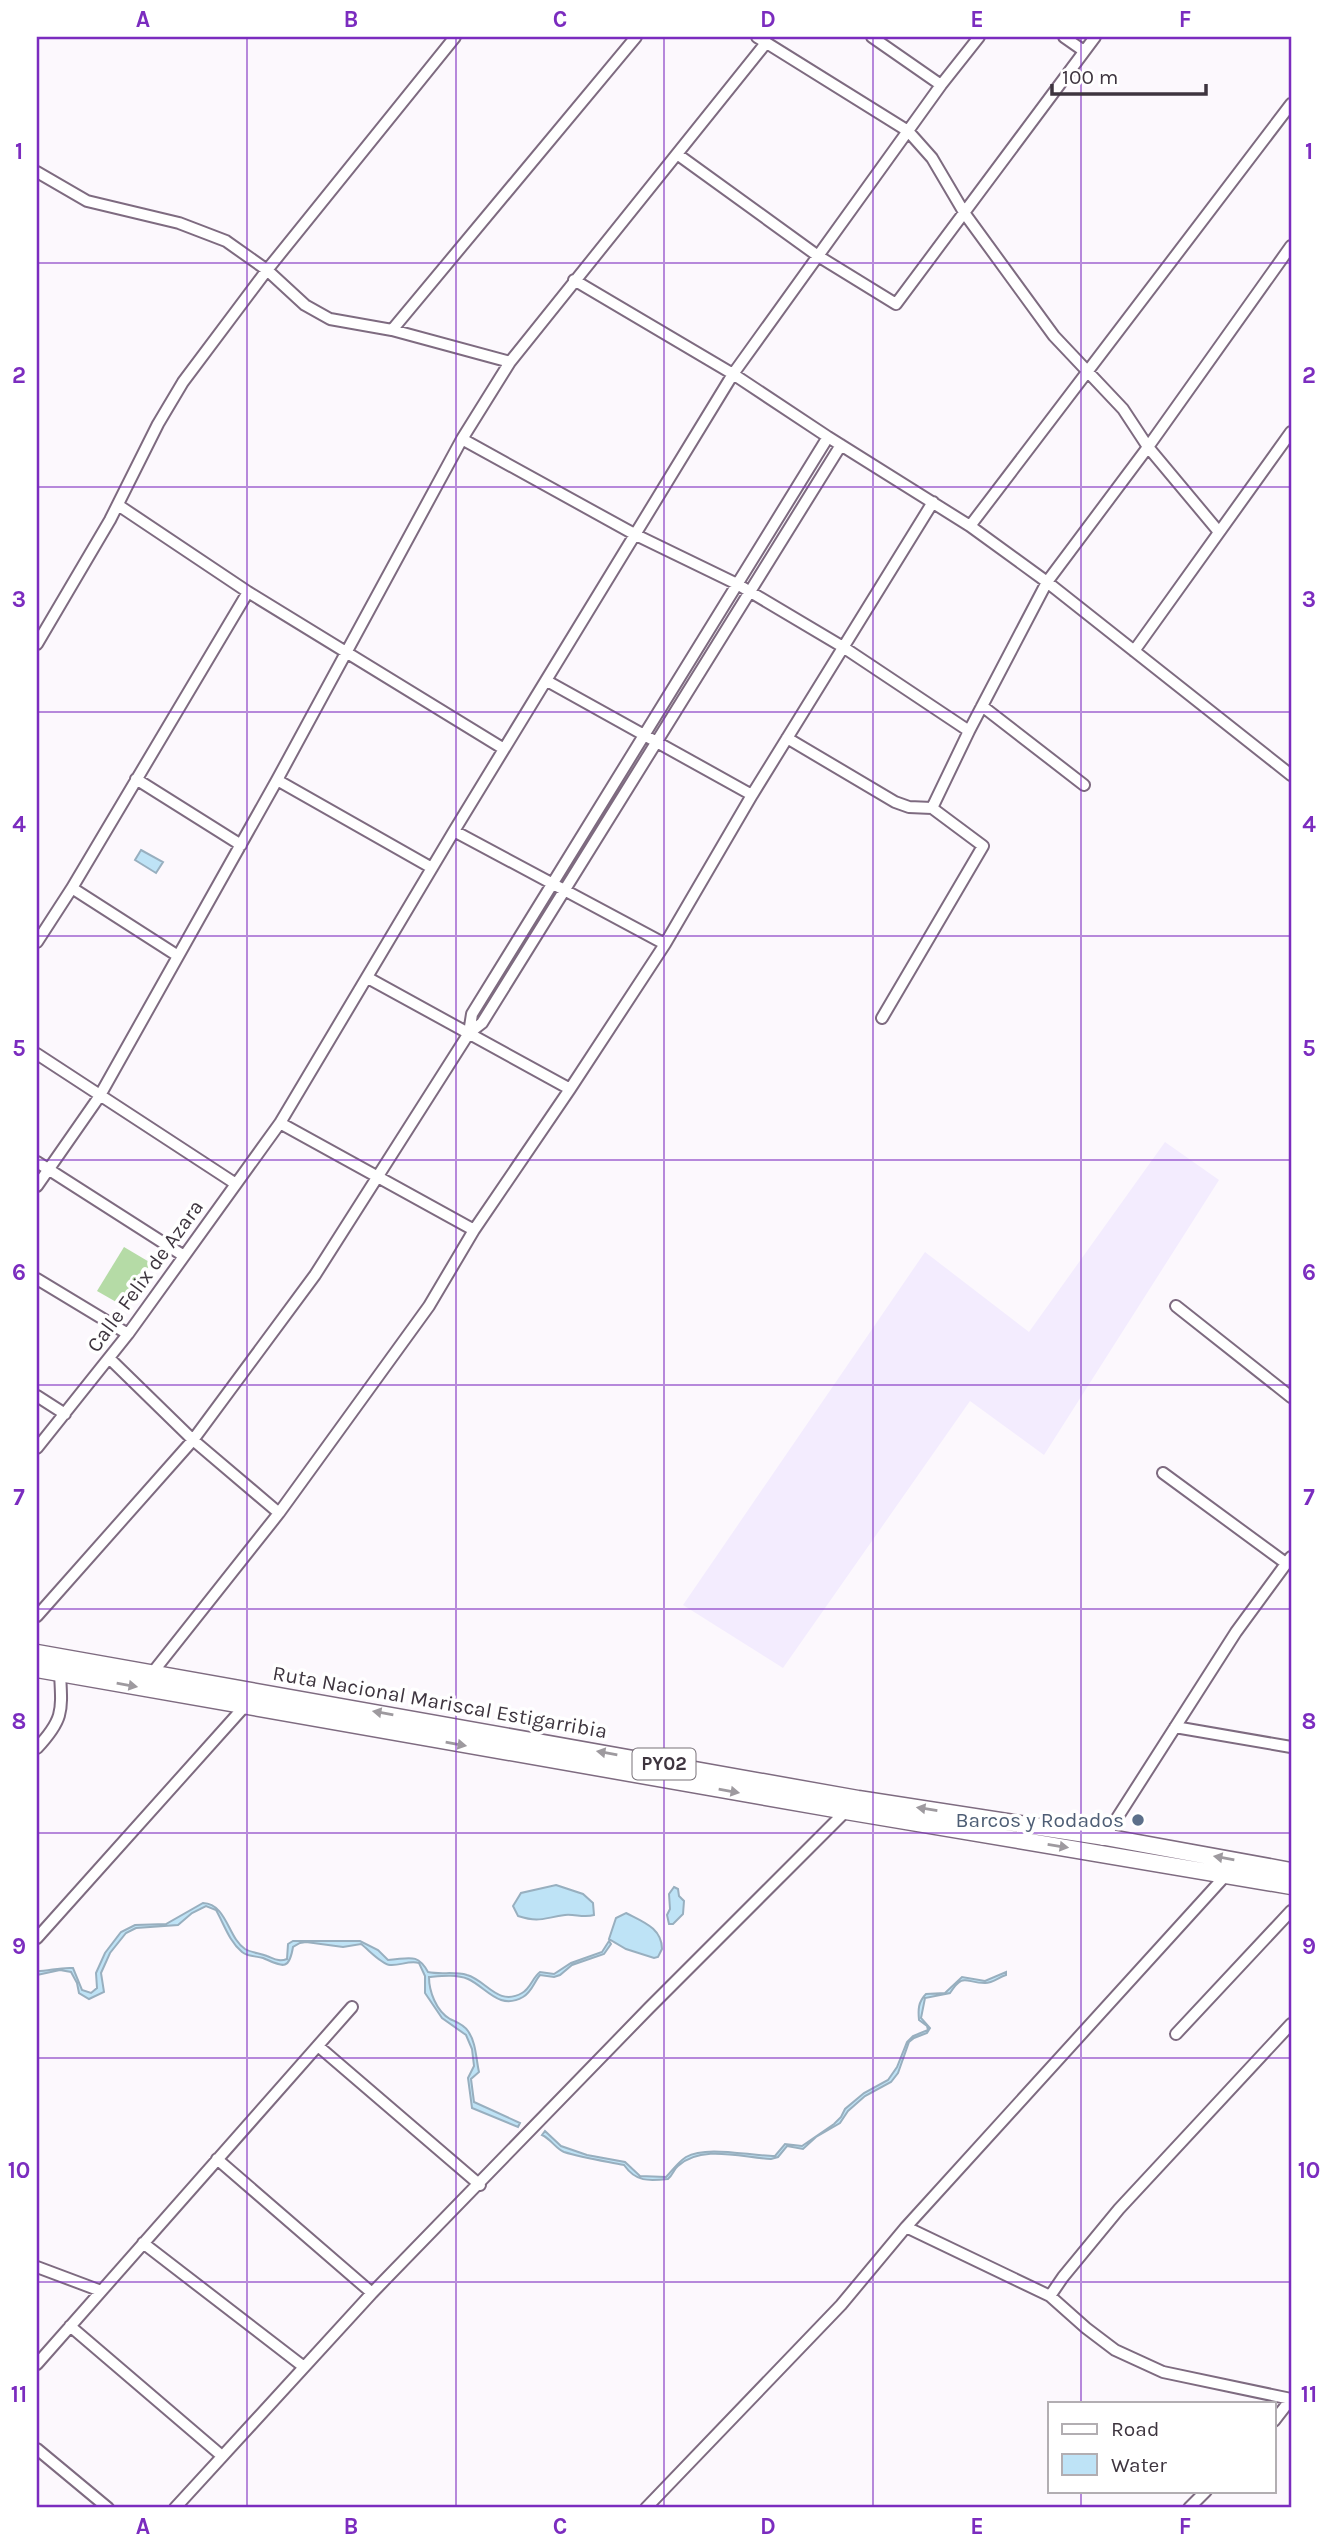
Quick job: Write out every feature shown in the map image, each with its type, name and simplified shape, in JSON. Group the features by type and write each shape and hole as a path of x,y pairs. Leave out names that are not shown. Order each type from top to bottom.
{"highway":[{"name":"Ruta Nacional Mariscal Estigarribia","path":"37,1653 858,1798 1105,1837 1291,1871"},
{"name":"Ruta Nacional Mariscal Estigarribia","path":"37,1669 244,1707 1291,1886"}],"street":[{"path":"37,644 118,505 170,403 267,270 455,37"},
{"path":"392,330 636,37"},
{"path":"872,37 941,85"},
{"name":"Calle Felix de Azara","path":"37,1448 128,1334 281,1123 454,831 733,374 941,85 979,37"},
{"path":"1064,37 1084,51"},
{"path":"677,154 818,256 896,304 1095,37"},
{"path":"37,1186 99,1097 277,780 462,439 510,362 677,154 761,40 908,131 932,158 965,214 1054,336 1123,410 1148,446 1219,532"},
{"path":"971,526 1291,104"},
{"path":"37,172 87,201 179,223 226,241 267,270 305,305 330,319 392,330 510,362"},
{"path":"932,808 1047,582 1291,246"},
{"path":"574,280 733,374 828,438 971,526 1047,582 1291,775"},
{"path":"1134,651 1291,432"},
{"path":"469,1033 472,1014 643,733 828,438"},
{"path":"462,439 636,535 737,584 843,648 969,731"},
{"path":"37,1616 193,1440 315,1275 469,1033 482,1023 841,445"},
{"path":"153,1672 279,1513 429,1306 474,1230 664,944 752,795 933,502"},
{"path":"118,505 248,592 505,749"},
{"path":"37,942 248,592"},
{"path":"547,681 752,795"},
{"path":"982,706 1084,785"},
{"path":"787,738 895,802 909,807 932,808 983,846 882,1018"},
{"path":"136,779 241,845"},
{"path":"277,780 432,868"},
{"path":"454,831 664,944"},
{"path":"72,888 178,957"},
{"path":"368,978 570,1089"},
{"path":"37,1054 236,1184"},
{"path":"281,1123 474,1230"},
{"path":"37,1162 184,1256"},
{"path":"37,1279 128,1334"},
{"path":"1176,1306 1291,1397"},
{"path":"109,1358 193,1440 279,1513"},
{"path":"37,1395 65,1414"},
{"path":"1097,1852 1236,1632 1289,1560 1163,1473"},
{"path":"37,1748 53,1731 60,1718 60,1673"},
{"path":"37,1938 244,1707"},
{"path":"1175,1727 1291,1746"},
{"path":"175,2508 372,2294 649,2008 846,1811"},
{"path":"646,2508 841,2305 906,2227 1226,1875"},
{"path":"1177,2034 1291,1911"},
{"path":"37,2364 352,2007"},
{"path":"1051,2296 1063,2277 1119,2209 1291,2024"},
{"path":"318,2046 480,2185"},
{"path":"217,2159 372,2294"},
{"path":"906,2227 1051,2296 1115,2350 1163,2372 1291,2399 1276,2418"},
{"path":"143,2243 304,2367"},
{"path":"37,2267 101,2291"},
{"path":"70,2326 222,2455"},
{"path":"37,2449 108,2508"},
{"path":"1189,2508 1205,2492"}],"shaded area":[{"path":"1165,1142 1219,1180 1044,1455 970,1401 783,1668 683,1605 925,1252 1029,1332"}],"green space":[{"path":"124,1247 151,1263 125,1307 97,1291"}],"water":[{"path":"141,850 163,862 156,873 135,860"},
{"path":"556,1885 583,1894 593,1903 594,1915 565,1915 537,1920 518,1916 513,1906 521,1893"},
{"path":"674,1887 684,1901 683,1914 673,1924 669,1924 669,1894"},
{"path":"203,1903 217,1909 245,1949 275,1959 287,1959 288,1944 293,1941 360,1941 378,1950 388,1960 416,1959 428,1972 467,1975 506,1997 525,1991 540,1972 554,1974 571,1963 602,1952 609,1941 611,1944 604,1954 572,1965 560,1975 540,1975 529,1992 514,2001 500,2000 463,1977 429,1977 437,2006 450,2019 462,2025 473,2040 479,2072 471,2079 474,2102 520,2123 518,2127 472,2108 468,2078 474,2066 472,2049 466,2035 442,2018 425,1993 425,1976 419,1963 386,1964 361,1944 343,1947 300,1943 293,1947 287,1964 280,1965 242,1952 230,1938 216,1910 206,1906 178,1925 136,1928 126,1933 110,1953 101,1973 104,1992 89,1999 79,1993 71,1972 60,1970 37,1975 37,1971 73,1968 82,1990 91,1993 97,1988 96,1973 105,1953 121,1932 135,1925 166,1924"},
{"path":"626,1913 650,1926 659,1936 662,1949 658,1957 626,1949 609,1939 616,1918"},
{"path":"1006,1972 1006,1975 988,1983 965,1980 950,1993 925,1998 921,2018 930,2028 927,2033 909,2042 898,2073 891,2082 865,2096 848,2111 840,2123 816,2137 803,2149 787,2146 778,2157 771,2159 723,2154 699,2155 678,2166 668,2179 648,2180 633,2175 624,2165 564,2152 542,2135 545,2131 561,2146 587,2155 625,2162 640,2176 666,2177 686,2157 705,2152 775,2156 785,2144 802,2146 834,2124 845,2109 864,2093 888,2080 897,2067 907,2042 913,2036 928,2030 919,2020 920,2003 926,1994 945,1993 962,1977 985,1981"}],"place":[{"name":"Barcos y Rodados","path":"1138,1820"}]}
